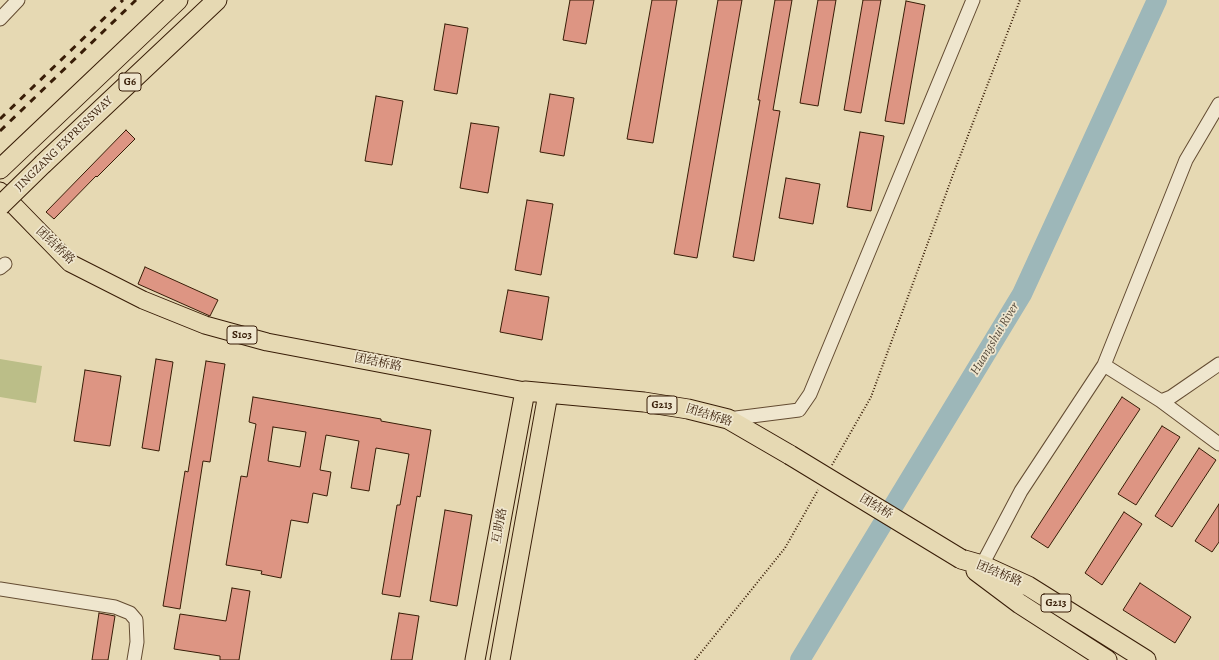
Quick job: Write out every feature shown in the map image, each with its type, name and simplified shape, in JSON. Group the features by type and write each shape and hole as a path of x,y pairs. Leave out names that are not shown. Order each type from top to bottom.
{"highway":[{"name":"G6","path":"0,170 25,144 178,0"},
{"name":"JINGZANG EXPRESSWAY","path":"0,206 217,0"},
{"name":"团结桥路","path":"525,391 644,402 688,409 728,420 790,455"},
{"name":"互助路","path":"475,660 525,391"},
{"name":"互助路","path":"500,660 548,394"},
{"name":"团结桥","path":"790,455 961,559"},
{"name":"团结桥路","path":"961,559 982,566 1028,586 1146,660"},
{"name":"团结桥路","path":"961,559 1020,604 1107,660"}],"main road":[{"name":"团结桥路","path":"0,191 70,263 142,300 205,325 267,342 525,391"}],"street":[{"path":"0,19 18,0"},
{"path":"728,420 799,410 810,394 973,0"},
{"path":"982,566 1021,491 1104,366 1186,160 1219,104"},
{"path":"1161,401 1171,397 1219,364"},
{"path":"1104,366 1161,401 1219,444"},
{"path":"0,589 115,607 130,613 136,620 137,642 134,660"}],"path":[{"path":"832,466 871,397 954,172 1020,0"},
{"path":"695,660 785,548 820,486"}],"green space":[{"path":"0,359 42,366 36,403 0,397"}],"building":[{"path":"570,0 594,0 586,44 563,40"},
{"path":"652,0 677,0 653,143 627,139"},
{"path":"718,0 742,0 697,258 674,254"},
{"path":"775,0 792,0 773,110 780,111 754,261 733,257 760,100 758,100"},
{"path":"818,0 836,0 818,106 800,103"},
{"path":"863,0 881,0 861,113 844,110"},
{"path":"906,1 925,5 904,124 885,121"},
{"path":"445,24 468,28 457,94 434,90"},
{"path":"550,94 574,98 564,156 540,152"},
{"path":"376,96 403,101 392,165 365,161"},
{"path":"471,123 499,127 488,193 460,188"},
{"path":"126,130 135,139 54,219 46,212"},
{"path":"860,132 884,136 871,211 847,207"},
{"path":"786,178 820,184 813,224 779,218"},
{"path":"527,200 553,204 541,275 515,270"},
{"path":"145,267 218,300 210,316 138,284"},
{"path":"508,290 549,297 542,340 500,332"},
{"path":"156,359 173,362 159,451 142,448"},
{"path":"206,361 225,364 210,462 203,461 180,609 163,606 185,471 188,472"},
{"path":"85,370 121,376 110,446 74,441"},
{"path":"253,397 381,419 381,421 431,430 420,497 417,496 400,597 382,594 397,505 400,505 409,454 376,448 369,491 351,488 359,441 326,435 320,470 331,472 327,496 313,493 308,523 291,520 281,578 261,574 262,571 226,565 241,476 247,477 256,424 249,422","holes":["273,427 306,432 300,467 268,461"]},
{"path":"1122,397 1140,409 1048,548 1031,537"},
{"path":"1162,426 1180,437 1136,505 1118,494"},
{"path":"1199,448 1216,460 1172,527 1155,516"},
{"path":"1219,504 1219,542 1212,552 1195,541"},
{"path":"445,510 472,515 457,606 430,601"},
{"path":"1124,512 1142,524 1102,585 1085,573"},
{"path":"1140,583 1191,617 1175,643 1123,610"},
{"path":"232,588 250,591 239,660 220,660 220,656 174,649 180,614 226,621"},
{"path":"99,613 115,616 108,660 92,660"},
{"path":"399,613 419,616 412,660 391,660"}],"waterway":[{"name":"Huangshui River","path":"800,660 1022,294 1157,0"}],"railway":[{"path":"0,119 123,0"},
{"path":"0,131 136,0"}]}
